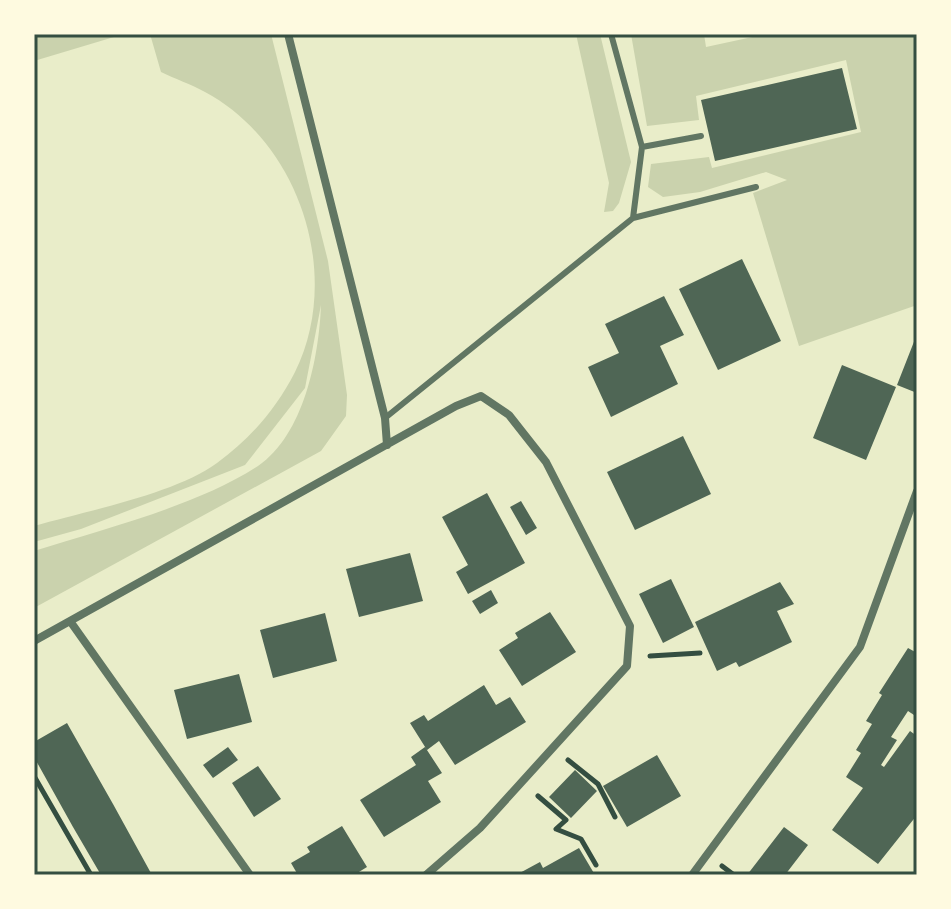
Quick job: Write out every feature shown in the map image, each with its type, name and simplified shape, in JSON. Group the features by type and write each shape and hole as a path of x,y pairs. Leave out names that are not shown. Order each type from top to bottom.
{"street":[{"path":"288,34 385,418 387,445"},
{"path":"34,641 481,396 509,415 546,462 630,626 627,666 480,828 426,875"},
{"path":"692,875 860,647 917,491"},
{"path":"70,621 250,875"}],"lane":[{"path":"611,34 642,147 633,218"},
{"path":"642,147 701,136"},
{"path":"385,418 633,218 756,187"}],"path":[{"path":"627,658 700,653"},
{"path":"553,748 598,784 615,817"},
{"path":"34,776 91,875"},
{"path":"522,782 566,820 556,829 581,839 596,865"}],"green space":[{"path":"34,34 124,34 34,61"},
{"path":"150,34 271,34 328,261 347,395 346,416 321,451 34,608 34,551 179,505 234,480 274,452 298,415 317,348 321,305 305,388 245,465 81,529 34,542 34,526 154,493 217,463 252,433 280,398 295,372 309,334 315,294 313,254 304,215 288,177 266,144 238,115 205,92 161,72"},
{"path":"576,34 600,34 631,162 619,203 613,211 604,212 609,183"},
{"path":"631,34 704,34 706,47 766,34 917,34 917,305 799,346 753,193 787,180 766,172 700,192 663,197 648,187 651,164 709,157 712,168 861,132 846,60 696,96 699,120 647,126"}],"building":[{"path":"842,68 857,129 715,161 701,100"},
{"path":"742,259 781,341 718,370 679,289"},
{"path":"664,296 684,335 660,346 678,384 611,417 588,367 619,353 605,324"},
{"path":"917,334 917,393 897,385"},
{"path":"842,365 896,387 866,460 813,438"},
{"path":"683,436 711,494 635,530 607,472"},
{"path":"487,493 525,563 468,594 456,572 468,565 442,517"},
{"path":"521,501 537,528 526,535 510,507"},
{"path":"410,553 423,601 359,617 346,569"},
{"path":"671,579 694,627 663,643 639,594"},
{"path":"780,582 794,604 777,611 792,642 739,667 736,662 717,671 695,622"},
{"path":"491,590 498,603 480,614 472,601"},
{"path":"550,612 576,652 522,686 499,650 518,638 515,633"},
{"path":"325,613 337,661 273,678 260,630"},
{"path":"908,648 917,653 917,717 908,711 891,737 897,740 881,765 884,767 910,731 917,736 917,815 878,864 832,830 863,788 846,777 861,753 856,750 872,724 866,721 882,695 879,693"},
{"path":"239,674 252,722 187,739 174,690"},
{"path":"484,685 496,705 510,697 526,722 455,765 439,741 427,750 410,723 424,715 428,721"},
{"path":"67,723 152,875 101,875 73,827 34,757 34,742"},
{"path":"228,747 238,760 213,778 203,765"},
{"path":"425,747 442,773 428,781 441,802 384,837 360,800 416,765 411,757"},
{"path":"657,755 681,796 627,827 603,786"},
{"path":"258,766 281,799 254,817 232,783"},
{"path":"575,770 597,791 571,818 549,797"},
{"path":"342,826 367,867 354,875 298,875 291,863 310,852 307,847"},
{"path":"784,827 808,845 785,875 747,875"},
{"path":"579,848 595,875 516,875 540,862 543,868"}]}
